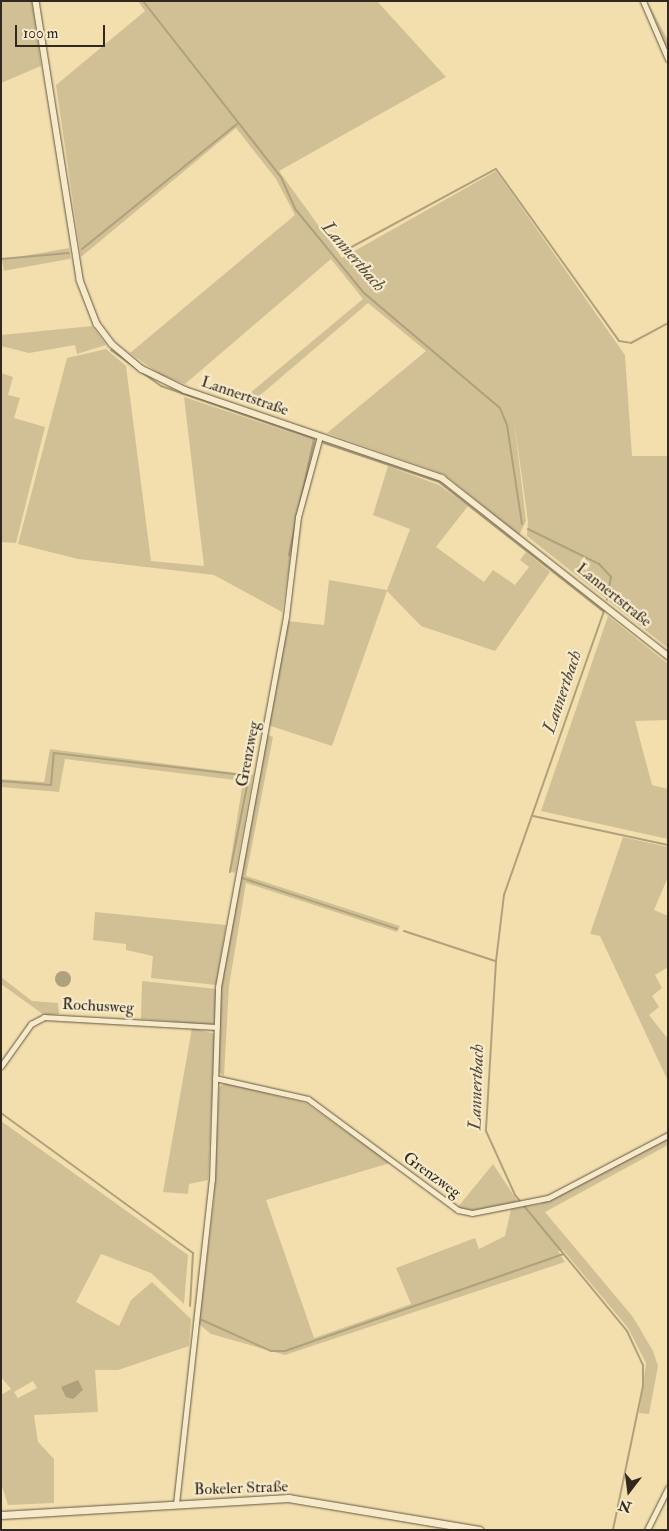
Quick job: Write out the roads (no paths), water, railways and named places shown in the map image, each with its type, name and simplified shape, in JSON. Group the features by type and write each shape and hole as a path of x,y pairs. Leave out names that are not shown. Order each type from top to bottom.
{"main road":[{"name":"Bokeler Straße","path":"1,1516 288,1498 479,1530"}],"street":[{"name":"Lannertstraße","path":"36,1 80,280 97,324 126,357 158,378 455,486 668,656"},
{"path":"643,1 668,59"},
{"name":"Grenzweg","path":"176,1504 212,1180 218,988 288,608 298,517 320,436"},
{"name":"Rochusweg","path":"1,1066 31,1024 44,1017 217,1027"},
{"name":"Grenzweg","path":"216,1078 308,1099 458,1210 472,1213 519,1206 561,1193 668,1135"},
{"path":"647,1530 668,1488"}],"waterway":[{"name":"Lannertbach","path":"143,1 281,177 296,210 364,293 500,408 507,425 522,524"},
{"path":"82,249 237,124"},
{"path":"346,250 496,169 619,341 631,343 668,323"},
{"path":"1,259 69,253"},
{"path":"111,350 161,386 314,439 289,555"},
{"path":"324,443 439,482 603,611"},
{"name":"Lannertbach","path":"528,529 599,564 611,577 607,600"},
{"name":"Lannertbach","path":"604,611 504,895 496,961 486,1131 515,1195 627,1331 643,1365 643,1386 613,1530"},
{"path":"1,781 51,785 54,753 249,776 230,872"},
{"path":"533,816 668,845"},
{"path":"242,878 397,929"},
{"path":"404,931 495,961"},
{"path":"1,1113 193,1253 190,1306"},
{"path":"202,1320 271,1351 285,1351 564,1254"}]}
